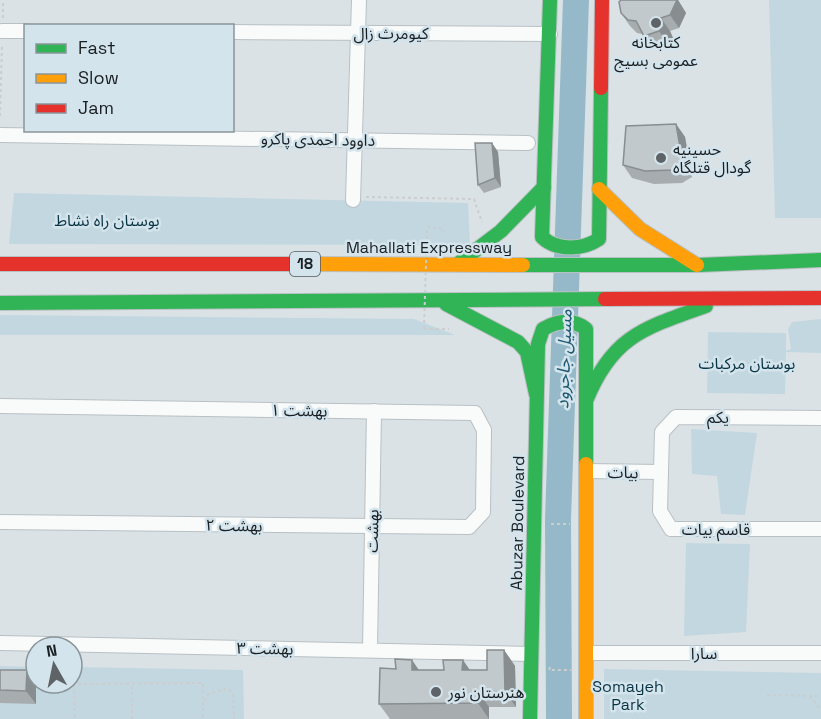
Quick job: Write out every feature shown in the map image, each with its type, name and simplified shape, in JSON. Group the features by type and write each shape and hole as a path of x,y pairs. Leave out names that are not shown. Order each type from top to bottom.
{"main road":[{"path":"550,0 542,237 548,243 558,246 581,247 593,244 599,239 602,0"},
{"path":"459,262 501,231 544,187"},
{"path":"599,189 640,229 698,265"},
{"name":"Mahallati Expressway","path":"0,264 459,262 698,265 821,260"},
{"path":"53,264 70,282 54,303"},
{"path":"155,303 136,294 132,281 158,265"},
{"path":"0,303 821,298"},
{"path":"586,719 586,401 594,377 603,361 625,341 650,327 725,299"},
{"path":"440,301 518,342 526,352 536,394"},
{"name":"Abuzar Boulevard","path":"530,719 536,394 538,344 543,328 556,322 565,322 578,323 586,329 586,401"}],"street":[{"path":"353,198 358,0"},
{"path":"2,31 24,31"},
{"name":"کیومرث زال","path":"234,32 549,34"},
{"name":"داوود احمدی پاکرو","path":"0,135 528,143"},
{"name":"بهشت ۱","path":"0,406 475,413 484,430 483,512 469,527"},
{"name":"بهشت","path":"370,650 374,411"},
{"name":"یکم","path":"661,472 662,432 676,417 821,418"},
{"name":"بیات","path":"586,471 661,472"},
{"name":"قاسم بیات","path":"661,472 660,511 671,529 821,529"},
{"name":"بهشت ۲","path":"0,522 469,527"},
{"name":"بهشت ۳","path":"0,642 531,654"},
{"name":"سارا","path":"587,653 821,653"}],"path":[{"path":"0,116 3,0"},
{"path":"353,198 474,199 483,225"},
{"path":"443,232 443,229 427,227 424,328 453,329"},
{"path":"549,524 568,525"},
{"path":"550,669 570,670"},
{"path":"132,683 132,719"},
{"path":"84,684 203,683 203,719"},
{"path":"203,704 208,694 227,688 233,693 234,719"},
{"path":"74,695 75,719"},
{"path":"767,695 821,696"},
{"path":"810,696 821,710"}],"green space":[{"path":"769,0 821,0 821,218 775,218"},
{"name":"بوستان راه نشاط","path":"14,193 468,203 470,245 9,244"},
{"path":"0,315 414,319 455,335 0,335"},
{"name":"بوستان مرکبات","path":"821,319 821,353 786,352 785,394 707,393 708,332 786,333 786,351 791,349 788,329 792,322"},
{"path":"691,429 757,433 745,515 721,514 717,476 692,474"},
{"path":"686,543 750,544 746,632 684,636"},
{"path":"0,666 24,667 24,695 84,695 84,667 243,670 244,719 0,719"},
{"name":"Somayeh Park","path":"604,669 821,673 821,719 604,719"}],"building":[{"path":"621,0 677,0 670,15 661,18 664,26 659,31 644,36 636,21 628,20 621,13 619,2"},
{"name":"حسینیه گودال قتلگاه","path":"676,124 683,164 673,170 645,171 623,165 626,126"},
{"path":"475,143 492,143 495,178 478,185"},
{"path":"487,650 504,650 505,692 478,691 478,703 379,704 380,668 396,669 395,659 412,660 412,670 444,670 443,660 463,660 462,670 487,670"},
{"path":"0,670 24,670 24,691 0,690"}],"waterway":[{"name":"مسیل جاجرود","path":"559,719 558,519 576,0"}],"traffic: fast":[{"path":"550,0 542,237 562,247 578,247 599,239 601,88"},
{"path":"459,263 501,231 544,187"},
{"path":"523,265 698,265 821,260"},
{"path":"0,303 605,299"},
{"path":"446,304 518,342 527,352 536,394"},
{"path":"586,401 607,362 632,337 665,321 706,306"},
{"path":"530,719 538,344 543,329 554,324 570,322 586,329 586,464"}],"traffic: slow":[{"path":"599,189 640,229 697,265"},
{"path":"308,264 523,265"},
{"path":"586,464 586,719"}],"traffic: jam":[{"path":"601,88 602,0"},
{"path":"0,264 308,264"},
{"path":"605,299 821,298"}],"place":[{"name":"کتابخانه عمومی بسیج","path":"656,23"},
{"name":"حسینیه گودال قتلگاه","path":"661,158"},
{"name":"هنرستان نور","path":"436,692"}]}
